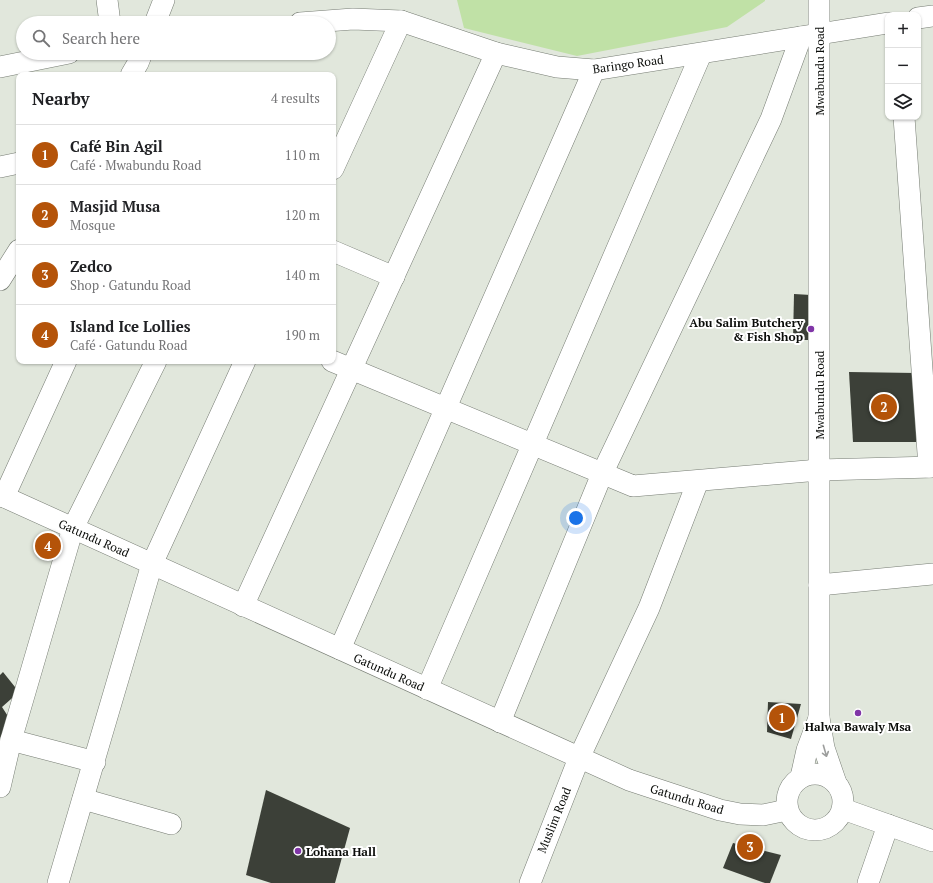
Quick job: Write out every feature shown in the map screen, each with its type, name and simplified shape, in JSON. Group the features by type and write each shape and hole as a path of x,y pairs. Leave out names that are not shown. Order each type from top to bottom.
{"street":[{"path":"107,0 109,16"},
{"path":"158,16 164,0"},
{"name":"Mwabundu Road","path":"819,0 810,36 819,470 819,718"},
{"path":"921,18 933,16"},
{"name":"Baringo Road","path":"336,20 353,19 401,21 496,53 557,67 594,70 885,24"},
{"path":"336,156 401,21"},
{"path":"500,722 602,474 810,36"},
{"path":"243,606 496,53"},
{"path":"427,689 701,54"},
{"path":"0,67 34,60"},
{"path":"133,72 139,60"},
{"path":"340,649 594,70"},
{"path":"336,363 633,486 819,470 931,467 904,120"},
{"path":"0,167 16,164"},
{"path":"336,252 394,277"},
{"path":"0,280 16,255"},
{"path":"2,496 65,364"},
{"path":"0,782 72,528 154,364"},
{"path":"58,883 95,762 152,564 244,364"},
{"name":"Muslim Road","path":"530,883 579,758 649,608 698,481"},
{"name":"Gatundu Road","path":"2,496 629,780 720,810 740,814 763,815 787,810"},
{"path":"819,585 933,574"},
{"path":"801,777 806,750 819,718"},
{"path":"819,718 824,748 836,783 844,800 843,809 839,818 833,824 825,829 816,831 806,830 798,826 791,819 787,810 786,801 788,792 794,783 801,777 810,774 819,774 836,783"},
{"path":"11,740 95,762"},
{"path":"83,799 171,824"},
{"path":"843,809 933,841"},
{"path":"868,883 888,825"}],"green space":[{"path":"457,0 765,1 727,27 577,56 464,28"}],"building":[{"path":"794,294 811,295 811,340 793,340"},
{"path":"849,372 916,373 916,442 853,442"},
{"path":"3,672 19,692 2,707 11,721 0,748 0,675"},
{"path":"768,702 801,704 791,739 767,732"},
{"name":"Lohana Hall","path":"266,790 350,828 335,883 271,883 246,875"},
{"path":"733,843 781,855 770,883 765,883 723,868"}],"place":[{"name":"Abu Salim Butchery & Fish Shop","path":"811,329"},
{"name":"Masjid Musa","path":"884,407"},
{"name":"Island Ice Lollies","path":"48,546"},
{"name":"Halwa Bawaly Msa","path":"858,713"},
{"name":"Café Bin Agil","path":"782,718"},
{"name":"Zedco","path":"750,847"},
{"name":"Lohana Hall","path":"298,851"}]}
